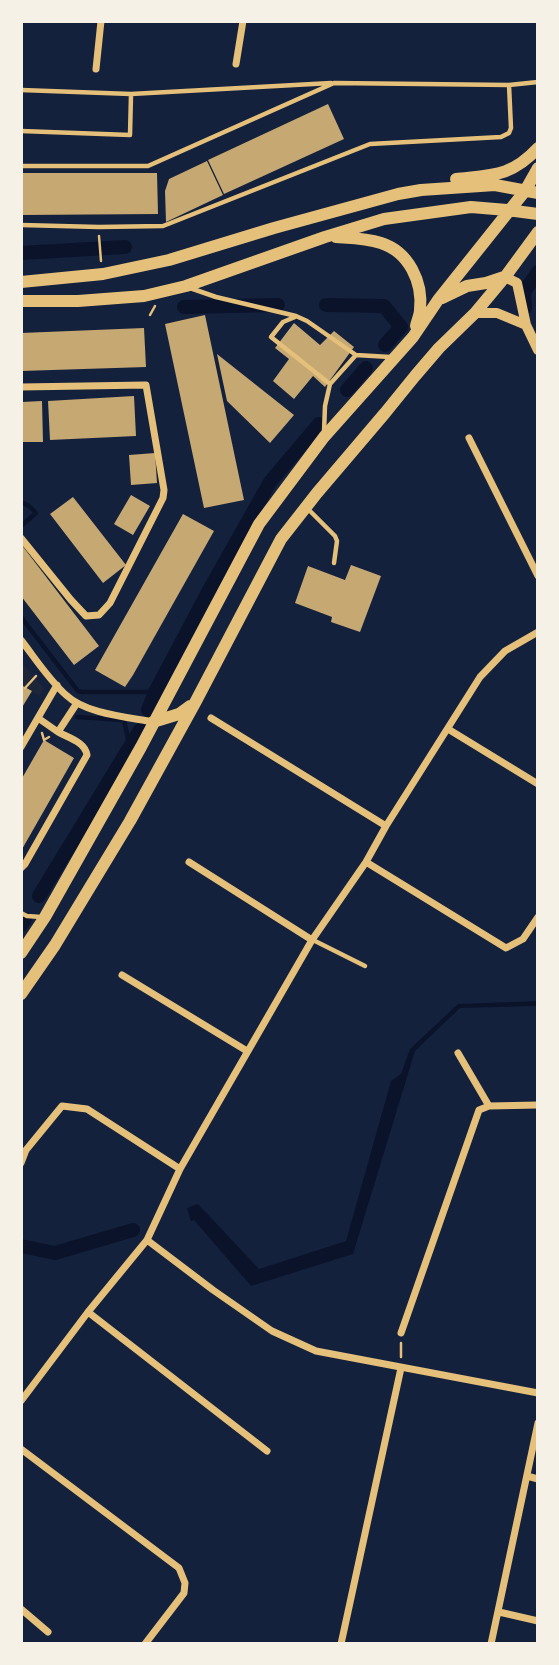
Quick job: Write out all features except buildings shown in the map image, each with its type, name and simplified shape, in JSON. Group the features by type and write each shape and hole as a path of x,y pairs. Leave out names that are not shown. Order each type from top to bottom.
{"main road":[{"path":"21,282 103,274 169,260 434,182 495,176 509,171 538,148"},
{"path":"21,953 45,917 141,747 259,524 324,438 413,337 438,300 509,211 531,192 538,168"},
{"path":"398,194 495,185 531,192"},
{"path":"21,301 144,296 186,286 384,219 471,207 538,215"},
{"path":"21,994 55,945 130,821 281,539 439,348 475,313 538,232"},
{"path":"325,237 360,238 382,243 408,262 417,278 420,310 413,337"},
{"path":"438,300 467,286 505,277"},
{"path":"153,722 179,714 196,701"}],"street":[{"path":"96,69 101,21"},
{"path":"236,64 243,21"},
{"path":"505,277 516,283 526,325 538,350"},
{"path":"475,313 497,313 526,325"},
{"path":"21,387 146,385 164,490 163,498 110,603 99,615 86,615 21,538"},
{"path":"469,439 538,576"},
{"path":"21,1401 147,1240 180,1169 312,940 366,862 480,677 505,651 538,632"},
{"path":"21,640 57,685 77,703 102,712 153,722"},
{"path":"21,747 57,685"},
{"path":"58,732 77,703"},
{"path":"21,868 87,755 82,745 38,718"},
{"path":"211,718 386,827"},
{"path":"448,729 538,784"},
{"path":"189,862 312,940"},
{"path":"366,862 506,948 523,939 538,917"},
{"path":"122,975 247,1051"},
{"path":"458,1054 489,1106"},
{"path":"401,1333 480,1110 489,1106 538,1105"},
{"path":"21,1163 26,1150 61,1106 87,1109 180,1169"},
{"path":"147,1240 272,1331 316,1351 538,1393"},
{"path":"88,1312 267,1451"},
{"path":"341,1644 401,1368"},
{"path":"491,1644 538,1423"},
{"path":"21,1448 179,1568 185,1583 184,1593 145,1644"},
{"path":"527,1476 538,1479"},
{"path":"21,1609 48,1632"},
{"path":"499,1612 538,1621"}],"lane":[{"path":"21,90 131,94 334,83 509,85 538,82"},
{"path":"21,166 148,166 334,83"},
{"path":"21,225 163,226 370,144 501,136 509,133 511,128 509,85"},
{"path":"21,131 130,135 131,94"},
{"path":"186,286 216,297 296,316 356,355 395,357"},
{"path":"296,316 283,322 271,337 330,384"},
{"path":"324,438 325,406 330,384 356,355"},
{"path":"306,508 335,536 337,541 334,563"},
{"path":"21,913 45,917"},
{"path":"312,940 365,966"}],"path":[{"path":"99,227 100,253"},
{"path":"150,315 154,303"},
{"path":"25,688 37,676"},
{"path":"401,1333 401,1368"}],"shaded area":[{"path":"21,662 44,688 39,696 21,685"},
{"path":"538,1001 538,1006 460,1008 415,1051 353,1254 251,1286 194,1220 191,1221 187,1208 197,1204 259,1269 346,1241 391,1081 401,1074 410,1049 458,1004"}],"waterway":[{"path":"21,253 125,247"},
{"path":"525,308 524,292 538,272"},
{"path":"184,307 278,305"},
{"path":"326,305 384,306 401,327 385,345"},
{"path":"347,390 366,368"},
{"path":"148,710 207,594 270,482 319,424"},
{"path":"21,502 36,513 21,526"},
{"path":"21,617 78,691 155,692"},
{"path":"77,717 124,720 130,748"},
{"path":"39,896 140,730"},
{"path":"21,925 25,919"},
{"path":"21,1246 55,1253 133,1230"}]}
